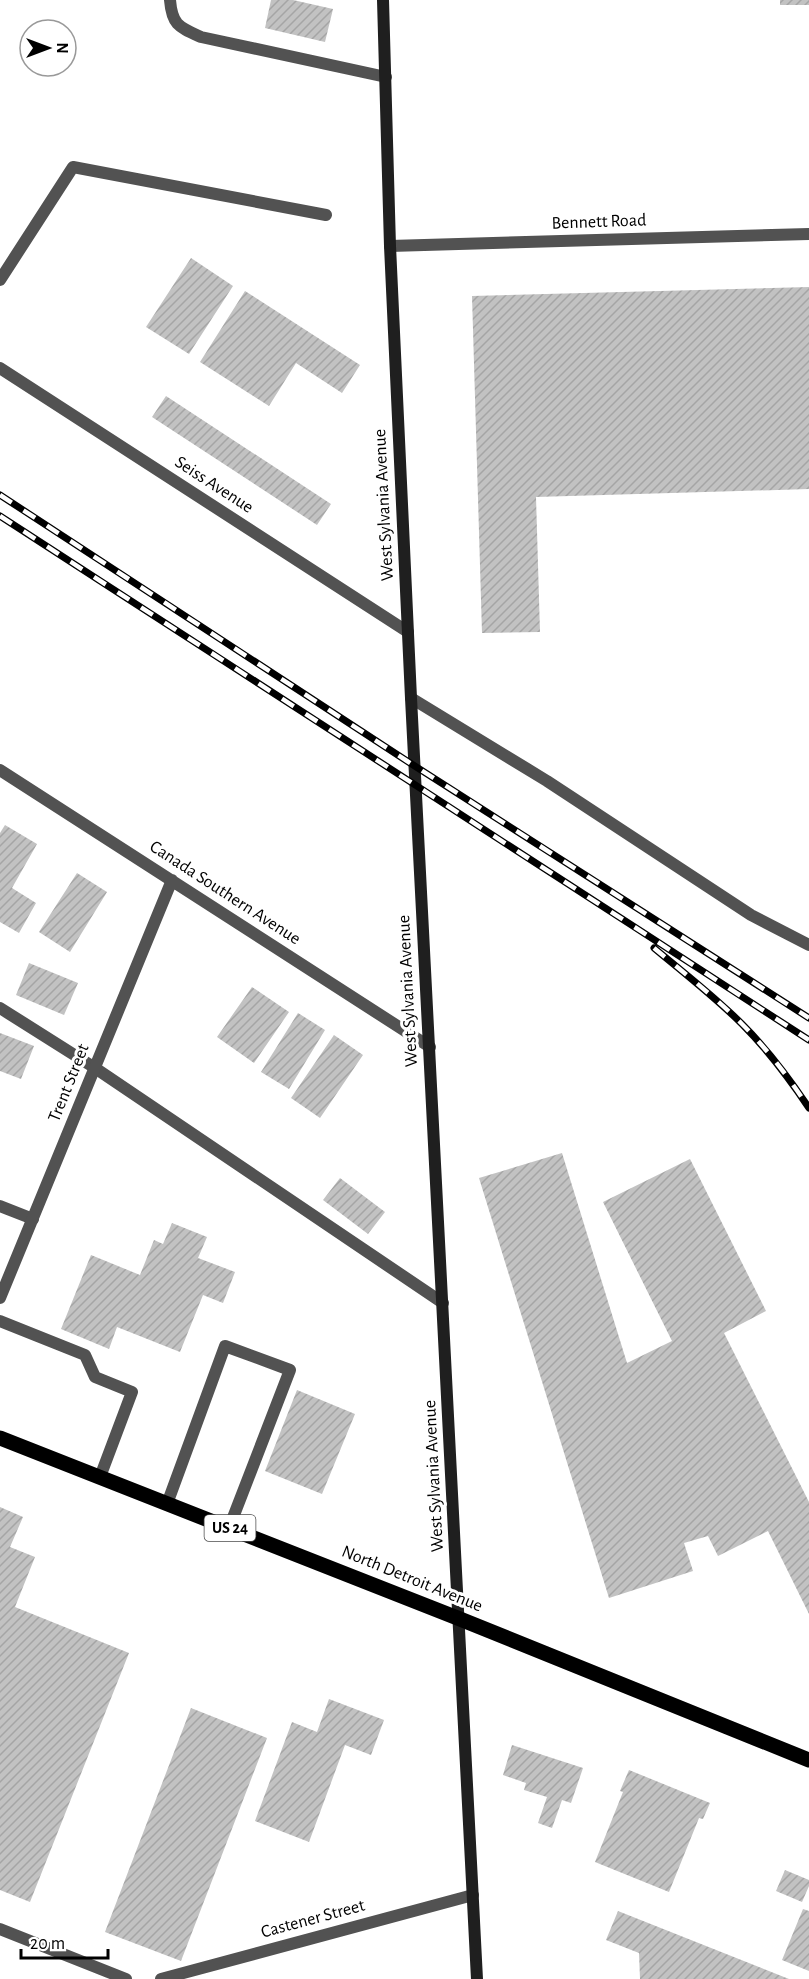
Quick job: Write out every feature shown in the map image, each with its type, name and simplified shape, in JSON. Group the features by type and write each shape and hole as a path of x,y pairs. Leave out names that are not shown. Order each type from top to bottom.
{"main road":[{"name":"West Sylvania Avenue","path":"383,0 390,246 411,698 477,1979"},
{"name":"North Detroit Avenue","path":"0,1438 460,1619 809,1760"}],"street":[{"path":"170,0 171,15 182,28 201,37 386,77"},
{"path":"0,280 73,167 326,215"},
{"name":"Bennett Road","path":"390,246 809,234"},
{"name":"Seiss Avenue","path":"0,368 408,632"},
{"path":"411,698 547,781 751,915 809,945"},
{"name":"Canada Southern Avenue","path":"0,770 429,1047"},
{"name":"Trent Street","path":"0,1298 172,880"},
{"path":"0,1008 95,1068 443,1303"},
{"path":"0,1206 33,1219"},
{"path":"0,1321 85,1354 95,1377 132,1392 100,1477"},
{"path":"167,1504 225,1346 290,1370 229,1528"},
{"name":"Castener Street","path":"161,1979 473,1895"},
{"path":"0,1929 126,1979"}],"building":[{"path":"271,0 293,0 333,9 325,42 265,28"},
{"path":"780,0 809,0 809,5 780,5"},
{"path":"191,258 233,286 189,354 146,327"},
{"path":"809,287 809,489 536,497 540,632 482,633 472,296"},
{"path":"245,291 360,365 342,393 296,363 269,406 200,362"},
{"path":"166,396 331,504 317,525 152,417"},
{"path":"5,825 37,844 12,888 36,903 19,933 0,922 0,833"},
{"path":"77,873 107,892 70,952 39,932"},
{"path":"29,963 78,983 64,1015 16,995"},
{"path":"252,987 289,1012 254,1063 217,1037"},
{"path":"298,1013 325,1030 289,1089 261,1072"},
{"path":"0,1033 34,1046 21,1079 0,1071"},
{"path":"334,1035 363,1055 320,1118 291,1098"},
{"path":"562,1153 627,1363 672,1341 603,1202 690,1159 766,1311 724,1333 809,1502 809,1614 768,1531 718,1556 708,1536 684,1543 693,1571 609,1598 479,1178"},
{"path":"340,1178 385,1212 368,1234 323,1200"},
{"path":"172,1223 207,1237 198,1258 235,1272 223,1303 203,1295 180,1352 117,1327 109,1349 61,1329 91,1255 140,1275 154,1240 163,1244"},
{"path":"297,1390 355,1414 322,1494 265,1471"},
{"path":"0,1507 23,1517 10,1547 35,1557 15,1607 129,1653 30,1902 0,1890"},
{"path":"329,1699 384,1720 371,1755 345,1745 309,1842 255,1821 292,1722 317,1732"},
{"path":"191,1708 267,1738 181,1961 105,1932"},
{"path":"512,1745 583,1768 571,1803 562,1800 552,1828 538,1823 547,1797 524,1790 526,1783 503,1775"},
{"path":"629,1770 710,1803 703,1819 699,1818 669,1892 595,1862 623,1792 620,1791"},
{"path":"785,1870 809,1880 809,1886 802,1902 776,1891"},
{"path":"803,1909 809,1911 809,1971 782,1960"},
{"path":"618,1911 789,1979 640,1979 639,1953 606,1940"}],"railway":[{"path":"0,495 407,761 809,1018"},
{"path":"0,516 809,1040"},
{"path":"654,948 742,1024 778,1064 809,1108"}]}
